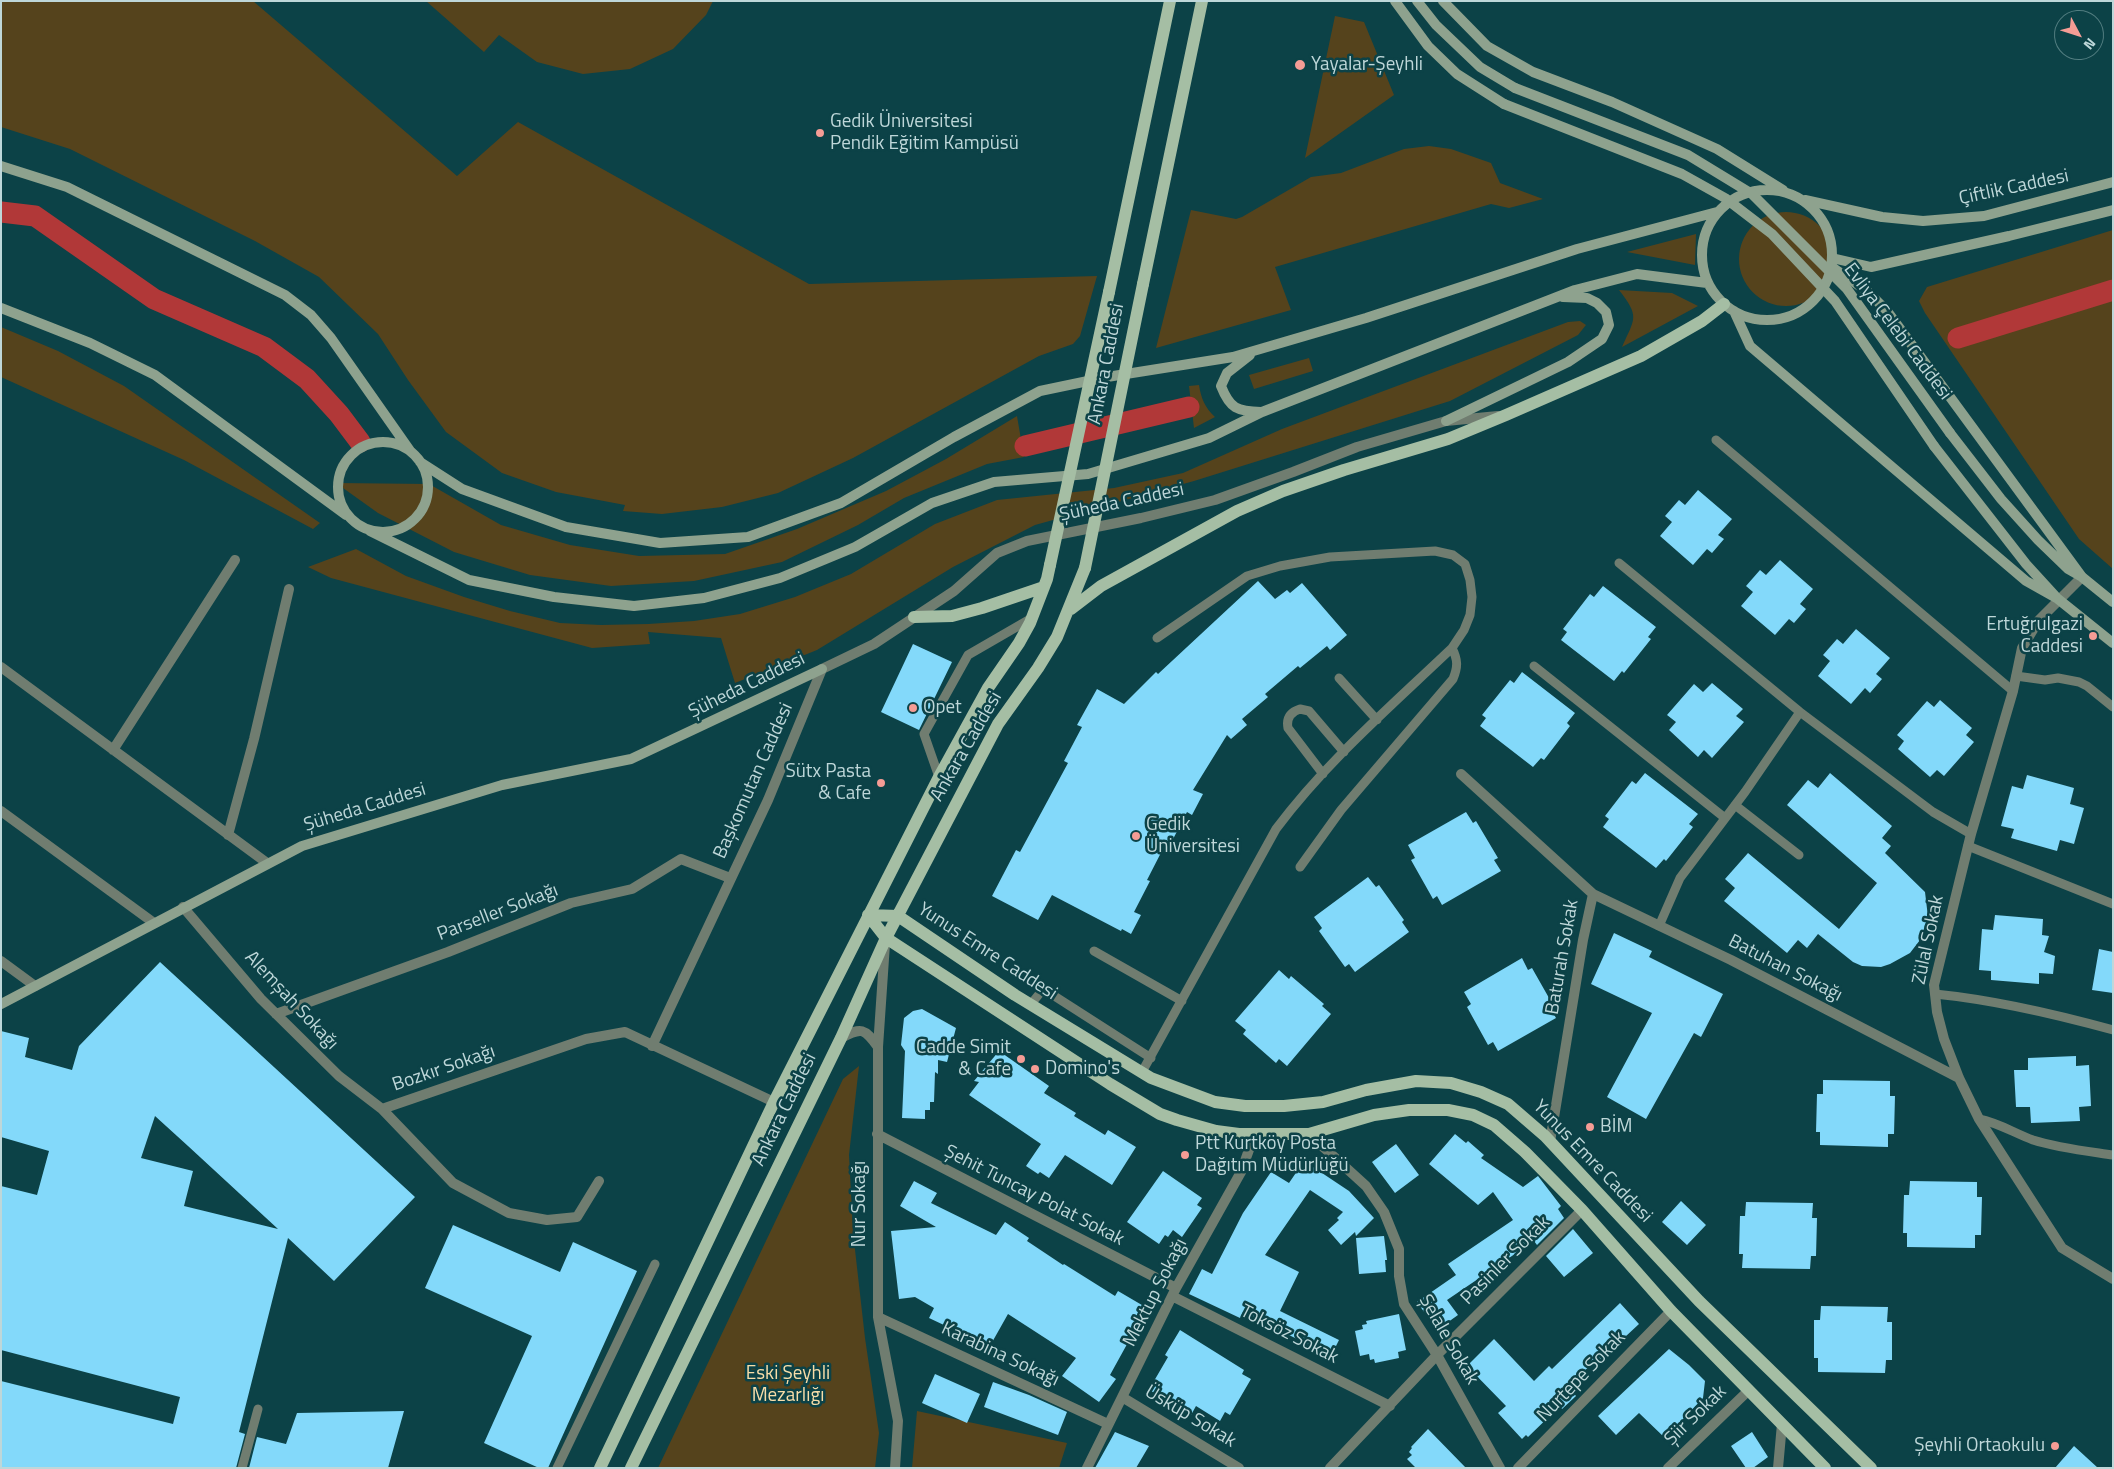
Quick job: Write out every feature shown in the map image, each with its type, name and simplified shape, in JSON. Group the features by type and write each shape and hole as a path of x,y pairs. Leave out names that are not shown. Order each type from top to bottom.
{"main road":[{"name":"Ankara Caddesi","path":"600,1468 774,1102 868,915 939,777 988,688 1019,643 1032,618 1050,565 1170,1"},
{"name":"Ankara Caddesi","path":"631,1468 841,1038 886,938 998,724 1043,660 1057,637 1069,611 1085,568 1202,1"},
{"path":"1069,611 1101,586 1195,533 1283,490 1448,439 1641,356 1729,307"},
{"path":"914,617 952,616 1044,587"},
{"path":"868,915 886,938 1110,1084 1160,1114 1216,1131 1253,1134 1309,1134 1374,1115 1409,1110 1448,1110 1473,1114 1494,1125 1525,1152 1582,1210 1671,1311 1825,1468"},
{"name":"Yunus Emre Caddesi","path":"868,915 898,916 1031,1004 1151,1078 1215,1102 1246,1106 1284,1106 1323,1102 1366,1090 1416,1081 1451,1084 1481,1092 1508,1104 1550,1142 1699,1300 1871,1468"}],"street":[{"name":"Evliya Çelebi Caddesi","path":"1396,1 1428,46 1457,74 1504,104 1682,174 1725,198 1772,234 1835,301 1934,446 2026,564 2058,599 2113,643"},
{"name":"Evliya Çelebi Caddesi","path":"1417,1 1436,25 1473,61 1515,88 1688,155 1752,194 1847,289 1950,433 2001,499 2038,540 2068,569 2082,577 2113,602"},
{"path":"1443,1 1487,46 1494,50 1533,72 1612,102 1716,149 1786,192 1803,200 1817,212 1828,229 1832,248 1832,262 1824,287 1811,304 1793,315 1773,320 1751,319 1729,307 1718,298 1708,283 1702,264 1702,246 1707,228 1718,212 1732,200 1748,192 1767,189 1786,192"},
{"path":"1,166 67,187 285,294 311,315 331,338 420,462 462,489 566,527 660,543 748,537 841,503 954,437 1040,391 1107,377 1234,357 1366,318 1577,249 1718,212"},
{"name":"Çiftlik Caddesi","path":"1803,200 1882,217 1923,221 1984,216 2113,182"},
{"path":"1832,262 1871,267 2113,210"},
{"name":"Evliya Çelebi Caddesi","path":"1832,262 1868,292 1887,311 2082,577"},
{"path":"1,308 90,343 154,374 296,476 356,524 470,580 554,598 634,606 704,598 780,578 855,547 932,503 994,482 1088,474 1209,438 1262,412 1557,297 1637,274 1708,283"},
{"path":"1446,421 1568,362 1602,339 1609,325 1606,312 1597,303 1587,298 1557,297"},
{"name":"Evliya Çelebi Caddesi","path":"1729,307 1750,346 2026,581 2058,599"},
{"path":"1257,350 1227,373 1221,386 1226,400 1239,411 1262,412"},
{"name":"Şüheda Caddesi","path":"1,1004 302,846 502,785 631,759 874,644 954,590 997,553 1027,541 1141,518 1215,500 1356,447 1446,421 1506,415"},
{"path":"346,515 339,502 337,487 340,473 346,460 357,450 370,444 384,442 398,445 411,452"},
{"path":"370,532 386,533 401,529 414,520 423,508 428,492 427,477 420,462"},
{"path":"114,750 235,560"},
{"name":"Zülal Sokak","path":"2082,577 2039,620 2022,648 2013,691 1971,834 1934,985 1937,1012 1944,1039 1959,1078 1979,1119 2062,1248 2113,1279"},
{"path":"228,835 254,739 289,589"},
{"path":"1,667 267,864"},
{"name":"Başkomutan Caddesi","path":"652,1046 768,800 822,669"},
{"name":"Baturah Sokak","path":"1461,774 1593,894 1583,940 1550,1142"},
{"path":"1,811 154,923"},
{"name":"Parseller Sokağı","path":"276,1014 448,952 571,904 632,888 681,859 730,878"},
{"name":"Batuhan Sokağı","path":"1593,894 1731,960 1959,1078"},
{"name":"Alemşah Sokağı","path":"184,907 276,1014 339,1076 382,1109"},
{"name":"Nur Sokağı","path":"886,938 878,1047 878,1317 898,1421 894,1468"},
{"path":"1,961 35,986"},
{"path":"841,1038 857,1030 864,1031 869,1034 878,1047"},
{"name":"Bozkır Sokağı","path":"599,1181 576,1217 547,1220 509,1212 453,1183 382,1109 586,1039 625,1032 774,1102"},
{"name":"Şehit Tuncay Polat Sokak","path":"877,1134 1174,1292"},
{"name":"Mektup Sokağı","path":"1086,1468 1174,1292 1241,1172 1253,1134"},
{"name":"Şelale Sokak","path":"1309,1134 1366,1186 1384,1212 1399,1249 1399,1276 1404,1304 1437,1355 1500,1468"},
{"name":"Pasinler Sokak","path":"1330,1468 1437,1355 1582,1210"},
{"name":"Toksöz Sokak","path":"1174,1292 1390,1406"},
{"name":"Nurtepe Sokak","path":"1518,1468 1671,1311"},
{"name":"Karabina Sokağı","path":"878,1317 1108,1424"},
{"name":"Şiir Sokak","path":"1668,1468 1748,1390"},
{"name":"Üsküp Sokak","path":"1122,1397 1239,1468"},
{"path":"1778,1468 1782,1424"}],"lane":[{"path":"1716,440 2013,691"},
{"path":"1142,1072 1276,829 1296,803 1344,752 1452,648 1464,630 1470,615 1472,597 1470,580 1465,564 1453,555 1435,551 1330,556 1280,566 1246,576 1157,638"},
{"path":"1619,563 1800,712 1933,812 1971,834"},
{"path":"939,777 924,734 968,654 1032,618"},
{"path":"1300,867 1341,810 1453,679 1456,672 1457,658 1452,648"},
{"path":"1534,666 1724,818"},
{"path":"2016,676 2045,680 2058,678 2079,682 2087,686 2113,707"},
{"path":"1339,678 1377,720"},
{"path":"1323,774 1288,728 1287,722 1291,714 1300,709 1308,711 1344,752"},
{"path":"1659,926 1680,878 1735,805 1800,712"},
{"path":"1735,805 1799,855"},
{"path":"1968,846 2113,904"},
{"path":"1094,951 1182,1001"},
{"path":"1031,1004 1040,993 1046,990 1151,1058"},
{"path":"1935,994 1962,996 2057,1015 2113,1030"},
{"path":"1979,1119 2005,1126 2031,1139 2048,1144 2113,1155"},
{"path":"557,1468 655,1264"},
{"path":"242,1468 258,1410"}],"green space":[{"path":"1,1 253,1 457,176 518,122 809,284 1097,276 1080,336 1073,344 1039,356 853,458 778,493 722,507 662,514 623,511 625,505 556,492 502,473 446,432 408,380 378,334 319,277 255,241 70,149 1,127"},
{"path":"426,1 713,1 706,15 673,49 630,69 583,74 537,62 499,35 484,52"},
{"path":"1335,16 1364,22 1394,95 1305,158"},
{"path":"1429,146 1451,149 1491,163 1500,183 1543,199 1509,208 1491,204 1275,267 1291,310 1156,348 1191,210 1236,219 1311,177 1341,173 1404,149"},
{"path":"1786,212 1804,216 1819,226 1829,241 1833,259 1829,277 1819,292 1804,302 1786,306 1768,302 1753,292 1743,277 1739,259 1743,241 1753,226 1768,216"},
{"path":"2113,230 2113,569 2079,539 1925,313 1919,301 1927,287"},
{"path":"1696,234 1695,265 1627,252"},
{"path":"1619,290 1672,293 1698,306 1622,347 1630,330 1633,312"},
{"path":"1580,321 1586,325 1578,335 1450,401 1194,481 1035,525 953,567 817,650 735,683 721,638 648,632 650,644 592,648 331,578 308,567 356,549 406,576 464,597 560,623 601,625 648,624 694,621 740,614 795,597 851,574 935,524 997,500 1114,488 1183,473 1282,429 1568,322"},
{"path":"1,327 58,351 124,386 320,523 313,529 184,460 1,377"},
{"path":"1309,358 1313,371 1254,389 1249,375"},
{"path":"1199,385 1204,402 1215,417 1194,428 1189,386"},
{"path":"1017,416 1024,457 987,464 904,498 858,525 782,562 694,581 611,586 530,575 454,552 378,513 336,483 429,484 501,525 570,545 639,556 725,554 797,529 886,491 946,459"},
{"name":"Eski Şeyhli Mezarlığı","path":"859,1066 849,1155 853,1232 865,1338 879,1433 875,1468 658,1468 843,1079"},
{"path":"917,1411 1067,1443 1059,1468 912,1468"}],"building":[{"path":"1698,490 1732,519 1718,535 1724,539 1712,553 1707,549 1693,565 1660,536 1672,522 1665,516 1679,500 1685,505"},
{"path":"1780,560 1813,589 1800,604 1806,609 1794,623 1789,619 1775,635 1741,606 1753,592 1746,586 1760,570 1766,575"},
{"path":"1258,581 1275,599 1287,590 1290,593 1302,583 1347,635 1330,650 1327,646 1300,668 1298,666 1265,694 1268,697 1242,719 1247,725 1231,739 1227,735 1193,790 1203,794 1192,815 1187,812 1171,843 1167,841 1147,880 1150,881 1134,912 1141,915 1131,934 1122,929 1121,931 1052,895 1038,920 992,896 1016,850 1020,852 1068,763 1064,761 1082,727 1077,725 1097,689 1124,704 1156,672 1158,674"},
{"path":"1603,586 1656,627 1648,637 1651,639 1624,673 1622,671 1614,681 1561,640 1567,632 1563,629 1590,594 1594,597"},
{"path":"1856,629 1890,658 1876,674 1882,679 1870,693 1865,688 1851,704 1818,676 1830,661 1823,655 1837,639 1843,644"},
{"path":"913,644 952,662 919,730 881,712"},
{"path":"1522,672 1575,713 1567,723 1570,726 1544,760 1541,758 1533,767 1480,726 1486,718 1482,715 1510,680 1514,683"},
{"path":"1712,683 1743,709 1736,716 1744,722 1712,758 1704,750 1698,757 1669,730 1676,722 1667,715 1694,684 1703,692"},
{"path":"1940,700 1972,728 1966,735 1974,742 1944,776 1937,770 1930,777 1898,749 1904,741 1897,735 1927,701 1934,707"},
{"path":"1645,773 1698,814 1689,824 1693,827 1666,861 1664,859 1656,868 1603,827 1609,819 1605,816 1632,781 1636,784"},
{"path":"1830,773 1892,826 1882,838 1891,846 1885,853 1925,892 1928,917 1920,940 1910,953 1881,967 1862,966 1853,962 1818,934 1807,948 1798,940 1787,953 1724,901 1735,888 1725,879 1748,853 1839,929 1877,883 1787,805 1808,780 1818,788"},
{"path":"2027,775 2074,788 2070,804 2084,808 2074,844 2060,840 2057,851 2011,838 2014,829 2001,826 2012,786 2023,789"},
{"path":"1466,812 1473,823 1476,821 1498,858 1494,860 1501,871 1442,905 1437,896 1433,899 1411,860 1415,858 1408,845"},
{"path":"1368,877 1376,887 1379,885 1404,920 1402,922 1409,932 1355,972 1349,964 1345,967 1319,931 1322,928 1314,917"},
{"path":"1995,915 2043,919 2042,935 2049,936 2044,952 2055,956 2053,974 2039,973 2039,984 1991,980 1991,971 1979,970 1982,929 1993,930"},
{"path":"1614,933 1652,951 1649,957 1723,994 1701,1037 1694,1033 1646,1119 1607,1097 1652,1013 1591,984"},
{"path":"2099,949 2113,952 2113,993 2092,990"},
{"path":"1522,958 1528,970 1532,968 1553,1005 1550,1007 1556,1018 1498,1051 1493,1042 1488,1045 1467,1007 1471,1004 1464,992"},
{"path":"160,962 415,1197 334,1281 288,1238 239,1432 245,1434 236,1468 1,1468 1,1381 173,1424 180,1397 1,1350 1,1186 37,1195 49,1151 1,1137 1,1031 29,1038 25,1057 72,1070 79,1046","holes":["155,1116 278,1229 184,1206 193,1171 141,1158"]},
{"path":"1279,970 1289,979 1291,976 1324,1004 1322,1006 1331,1014 1287,1066 1279,1059 1276,1063 1243,1034 1246,1030 1235,1021"},
{"path":"922,1009 956,1028 947,1062 938,1060 938,1074 935,1072 934,1102 930,1102 930,1110 925,1110 925,1119 902,1118 905,1051 901,1045 904,1018 913,1011"},
{"path":"999,1051 1049,1086 1044,1093 1076,1113 1074,1116 1105,1135 1108,1130 1136,1147 1112,1185 1065,1155 1049,1178 1040,1172 1038,1174 1026,1166 1041,1144 969,1095 979,1082 974,1081"},
{"path":"2076,1056 2076,1066 2089,1065 2091,1106 2079,1107 2080,1121 2031,1123 2030,1107 2016,1107 2014,1070 2028,1070 2028,1058"},
{"path":"1823,1080 1890,1081 1890,1096 1895,1096 1894,1134 1888,1134 1888,1147 1820,1145 1820,1132 1816,1132 1817,1094 1823,1094"},
{"path":"1455,1134 1466,1143 1468,1141 1484,1155 1481,1158 1523,1187 1538,1176 1561,1206 1558,1209 1564,1218 1537,1245 1534,1241 1447,1300 1458,1315 1437,1330 1417,1302 1456,1275 1448,1264 1513,1220 1493,1192 1478,1205 1429,1164"},
{"path":"1396,1144 1419,1175 1395,1193 1372,1162"},
{"path":"1304,1161 1349,1191 1374,1218 1356,1236 1355,1232 1341,1245 1328,1230 1339,1220 1337,1218 1343,1212 1310,1190 1265,1255 1299,1272 1280,1311 1339,1340 1331,1356 1243,1312 1240,1318 1189,1294 1202,1269 1212,1274 1243,1213 1271,1172 1289,1183"},
{"path":"1163,1171 1202,1198 1197,1205 1202,1208 1182,1237 1173,1230 1168,1237 1165,1235 1159,1244 1127,1222"},
{"path":"914,1181 937,1193 931,1203 996,1235 1005,1222 1029,1238 1027,1241 1063,1265 1115,1296 1118,1291 1147,1308 1110,1375 1116,1379 1099,1402 1062,1376 1076,1358 1008,1314 986,1353 960,1339 963,1334 929,1318 934,1308 915,1297 899,1299 891,1231 936,1227 900,1206"},
{"path":"1910,1181 1977,1182 1977,1197 1982,1197 1981,1235 1975,1235 1975,1248 1907,1247 1907,1233 1903,1233 1904,1195 1909,1195"},
{"path":"1681,1201 1706,1225 1687,1245 1662,1222"},
{"path":"1746,1202 1813,1203 1812,1218 1817,1218 1816,1256 1811,1256 1810,1269 1742,1268 1743,1254 1739,1254 1740,1216 1745,1216"},
{"path":"453,1225 560,1272 573,1242 637,1271 548,1468 539,1468 484,1443 532,1336 425,1288"},
{"path":"1573,1229 1593,1253 1564,1277 1546,1256"},
{"path":"1384,1236 1387,1260 1385,1260 1386,1272 1359,1274 1356,1238"},
{"path":"1620,1303 1639,1324 1597,1363 1595,1361 1568,1386 1576,1396 1562,1409 1560,1406 1528,1437 1526,1435 1522,1439 1498,1413 1506,1406 1467,1366 1494,1339 1534,1381 1549,1366 1552,1369"},
{"path":"1821,1306 1888,1307 1887,1322 1892,1322 1892,1360 1886,1360 1885,1373 1818,1372 1818,1358 1814,1358 1814,1320 1820,1320"},
{"path":"1399,1314 1406,1350 1398,1352 1399,1358 1375,1363 1374,1359 1370,1360 1369,1354 1360,1356 1355,1331 1363,1329 1362,1325 1367,1324 1366,1321"},
{"path":"1180,1330 1244,1370 1242,1374 1251,1379 1230,1415 1225,1412 1220,1421 1196,1406 1191,1415 1151,1391 1157,1382 1154,1381 1168,1357 1165,1355"},
{"path":"1669,1349 1705,1381 1703,1398 1665,1438 1639,1413 1616,1435 1598,1416"},
{"path":"935,1374 980,1394 967,1423 922,1403"},
{"path":"993,1382 1067,1412 1058,1435 984,1407"},
{"path":"404,1411 388,1468 249,1468 257,1437 286,1444 297,1413"},
{"path":"1428,1429 1466,1468 1416,1468 1407,1459 1412,1455 1409,1452 1411,1447"},
{"path":"1115,1432 1149,1446 1136,1468 1095,1468"},
{"path":"1752,1432 1768,1457 1753,1468 1746,1468 1731,1446"},
{"path":"2074,1446 2098,1468 2055,1468"}],"waterway":[{"path":"1,212 35,216 154,299 264,347 307,379 339,414 360,442"},
{"path":"1958,338 2113,290"},
{"path":"1025,446 1189,407"}],"place":[{"name":"Yayalar-Şeyhli","path":"1300,65"},
{"name":"Gedik Üniversitesi Pendik Eğitim Kampüsü","path":"820,133"},
{"name":"Ertuğrulgazi Caddesi","path":"2093,636"},
{"name":"Opet","path":"913,708"},
{"name":"Sütx Pasta & Cafe","path":"881,783"},
{"name":"Gedik Üniversitesi","path":"1136,836"},
{"name":"Cadde Simit & Cafe","path":"1021,1059"},
{"name":"Domino's","path":"1035,1069"},
{"name":"BİM","path":"1590,1127"},
{"name":"Ptt Kurtköy Posta Dağıtım Müdürlüğü","path":"1185,1155"},
{"name":"Şeyhli Ortaokulu","path":"2055,1446"}]}
